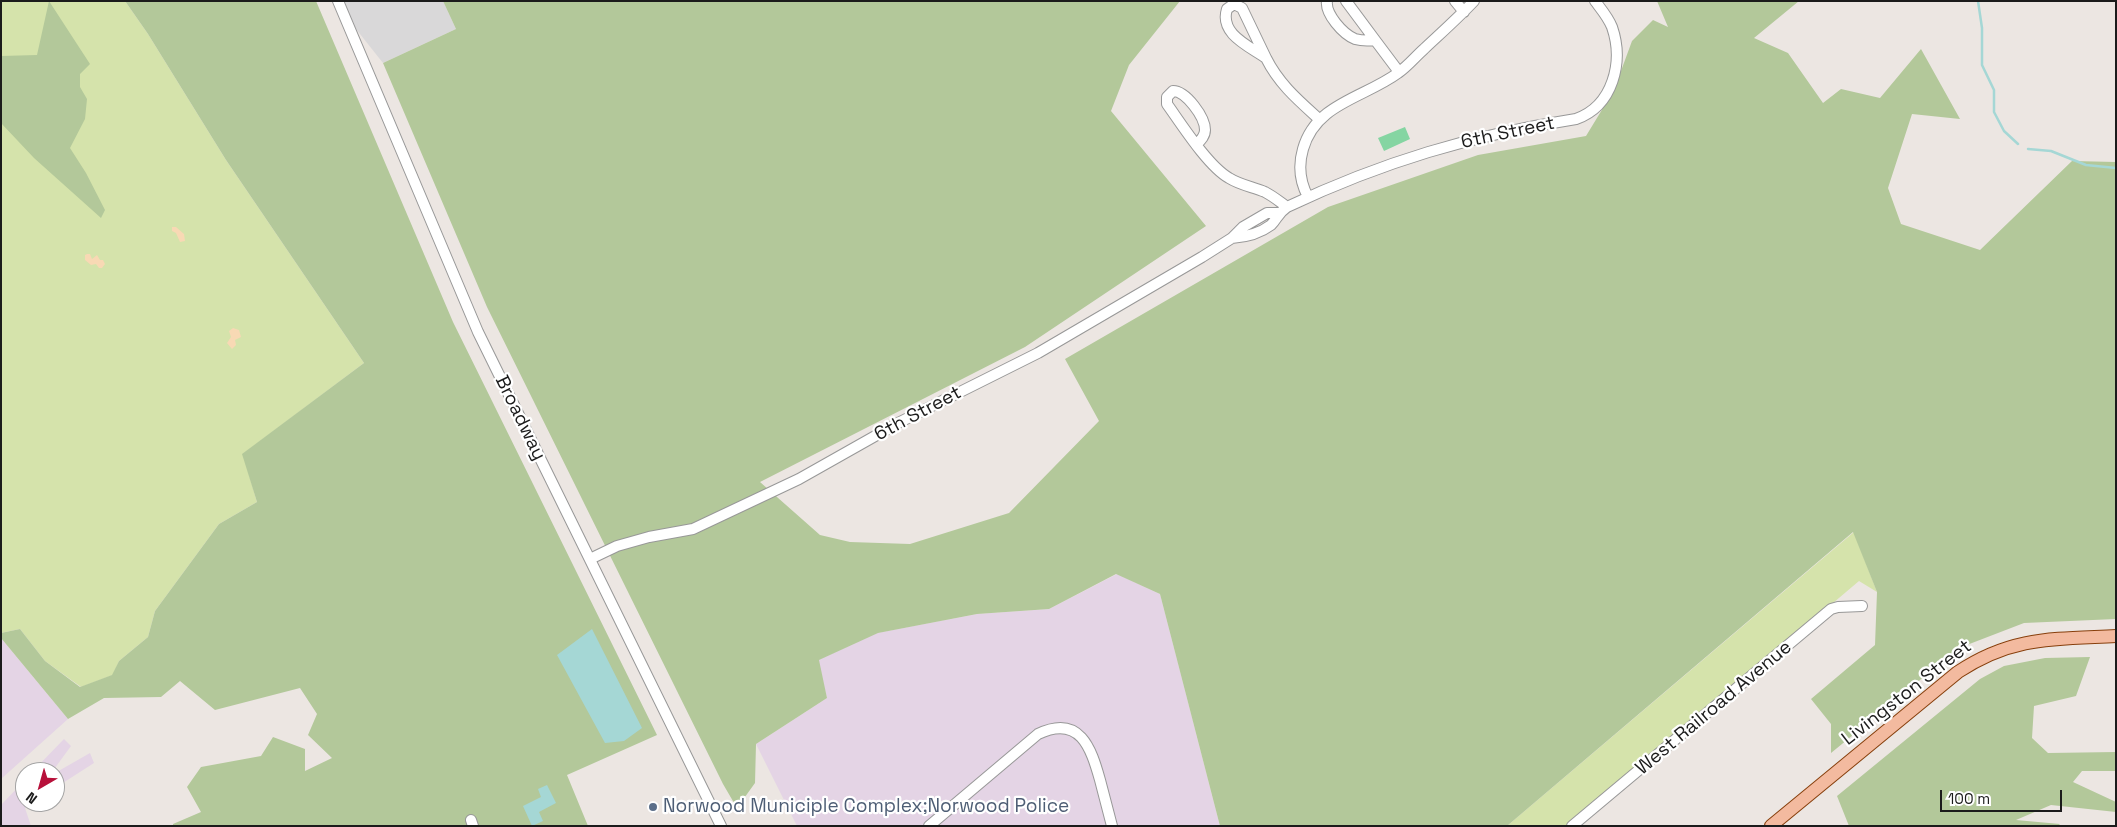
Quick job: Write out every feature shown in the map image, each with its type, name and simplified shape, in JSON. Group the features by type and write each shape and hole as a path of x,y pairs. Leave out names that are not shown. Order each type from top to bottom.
{"main road":[{"name":"Livingston Street","path":"1771,826 1958,672 1973,662 2005,647 2024,642 2041,639 2116,636"}],"street":[{"name":"Broadway","path":"338,1 478,332 721,826"},
{"path":"1327,1 1329,12 1348,34 1357,39 1375,40"},
{"path":"1346,1 1399,72"},
{"path":"1455,1 1464,12"},
{"path":"1308,198 1303,188 1300,164 1305,141 1319,119 1338,104 1381,84 1399,72 1474,1"},
{"name":"6th Street","path":"590,559 617,546 694,528 798,479 900,422 1038,353 1232,238 1243,227 1267,213 1278,213 1287,207 1357,176 1408,158 1495,134 1576,119 1588,114 1607,92 1616,72 1617,60 1611,26 1595,1"},
{"path":"1266,58 1231,33 1225,20 1226,9 1230,6 1239,5 1242,8 1277,79 1319,119"},
{"path":"1197,144 1204,135 1204,122 1186,98 1179,92 1173,91 1167,97 1166,104 1197,144 1223,174 1264,192 1287,207"},
{"name":"West Railroad Avenue","path":"1572,826 1831,609 1838,606 1862,606"},
{"path":"928,826 1038,734 1062,729 1078,735 1090,748 1112,826"}],"shaded area":[{"path":"344,1 443,1 456,29 383,63 356,29"},
{"path":"1117,574 1160,594 1220,826 797,826 756,744 827,698 818,660 877,633 977,614 1049,609"},
{"path":"1,638 68,719 20,762 15,762 15,766 1,779"},
{"path":"64,739 71,746 59,762 42,762"},
{"path":"90,753 94,763 65,782 65,767"},
{"path":"15,790 15,812 26,812 31,826 1,826 1,805"}],"green space":[{"path":"1,1 125,1 148,34 226,160 364,363 243,454 257,502 219,524 155,611 148,637 119,661 113,675 81,687 45,661 20,629 1,633"},
{"path":"49,1 90,64 80,74 80,87 87,99 85,119 70,148 86,173 105,210 101,218 34,158 1,123 1,56 37,55"},
{"path":"125,1 316,1 453,322 657,735 567,775 588,826 173,826 173,824 201,812 187,787 201,767 261,756 273,737 305,749 305,771 332,758 308,735 317,714 300,688 215,710 180,681 161,697 104,698 68,719 1,638 1,633 20,629 45,661 80,687 112,675 119,661 148,637 155,611 219,524 257,502 242,454 364,363 226,160 148,34"},
{"path":"443,1 1180,1 1129,65 1111,111 1206,226 1025,347 760,482 820,535 850,542 910,544 1009,513 1099,421 1065,359 1328,207 1478,155 1586,136 1614,90 1632,41 1653,20 1668,27 1657,1 1799,1 1754,38 1788,53 1823,103 1841,89 1880,98 1921,49 1960,119 1912,114 1888,188 1901,224 1980,250 2072,161 2116,162 2116,619 2024,623 1959,648 1831,753 1831,724 1811,699 1875,645 1877,592 1853,532 1507,826 1220,826 1160,594 1116,574 1049,609 977,614 878,633 819,660 827,698 756,744 755,783 737,808 723,784 487,307 383,63 456,29"},
{"path":"1405,127 1410,139 1384,151 1378,138"},
{"path":"1854,532 1877,592 1859,581 1570,826 1507,826"},
{"path":"2090,657 2076,696 2034,706 2032,738 2048,753 2116,752 2116,771 2082,771 2073,782 2116,802 2116,812 2051,805 2016,820 2060,824 2058,826 1849,826 1837,796 1980,679 2004,666 2045,658"}],"sand":[{"path":"172,227 176,227 184,234 185,241 180,242 176,233 172,231"},
{"path":"90,254 92,259 97,255 105,264 102,268 99,268 96,264 91,265 85,260 85,255"},
{"path":"233,328 239,330 241,337 235,340 236,345 232,349 227,343 231,337 229,331"}],"water":[{"path":"592,629 642,728 624,741 605,743 557,655"},
{"path":"547,785 556,803 539,812 543,821 532,826 523,806 541,797 538,789"}],"waterway":[{"path":"1978,1 1982,28 1982,65 1994,90 1994,112 2004,131 2018,144"},
{"path":"2028,149 2051,151 2086,165 2116,168"}],"place":[{"name":"Norwood Municiple Complex;Norwood Police","path":"653,807"}]}
